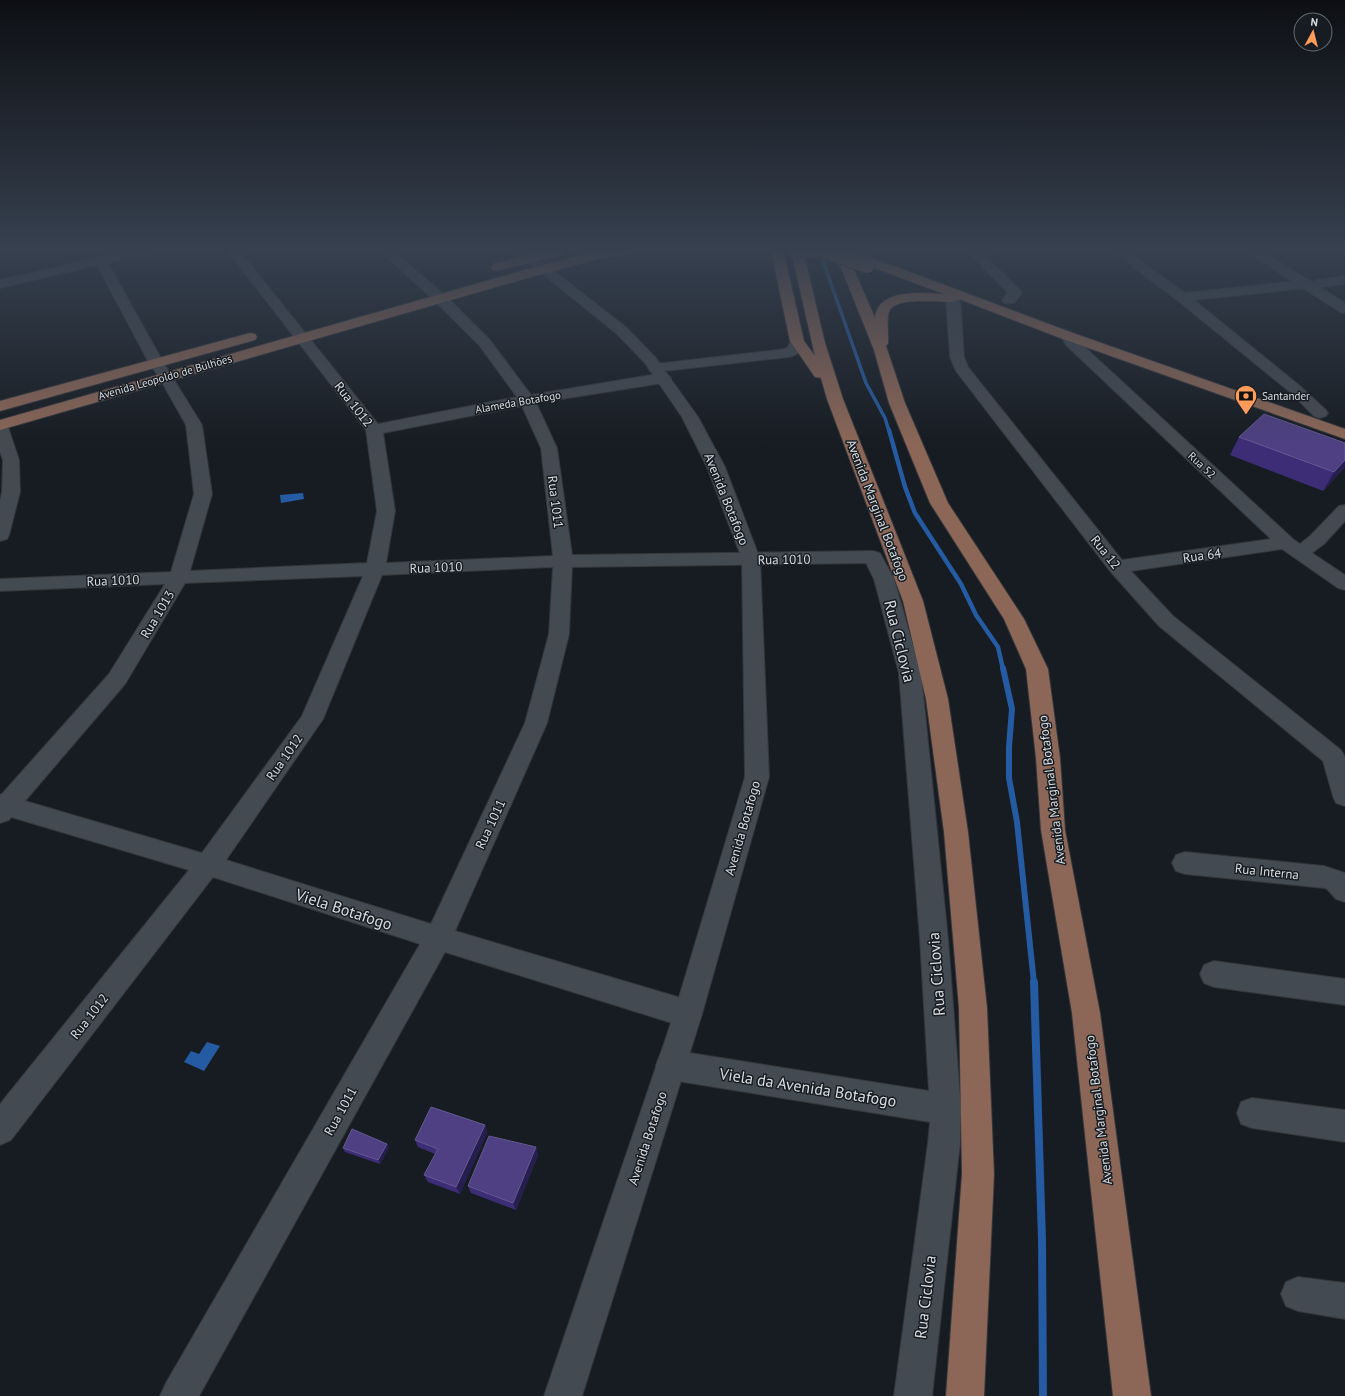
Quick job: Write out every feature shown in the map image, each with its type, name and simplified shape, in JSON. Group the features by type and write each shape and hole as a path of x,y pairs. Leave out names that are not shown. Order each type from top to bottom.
{"main road":[{"name":"Avenida Leopoldo de Bulhões","path":"0,406 161,370 347,315"},
{"path":"792,315 798,341 835,398"},
{"name":"Avenida Marginal Botafogo","path":"811,315 818,343 835,398 913,601 937,699 956,832 973,1008 978,1174 965,1396"},
{"name":"Avenida Marginal Botafogo","path":"867,315 881,350 897,403 939,503 1014,619 1037,669 1048,758 1053,830 1086,1013 1132,1396"},
{"path":"881,350 883,315"},
{"path":"1012,315 1345,434"},
{"path":"1042,315 1345,421"},
{"name":"Avenida Leopoldo de Bulhões","path":"275,331 301,328"},
{"name":"Avenida Leopoldo de Bulhões","path":"0,426 260,335"}],"street":[{"name":"Rua 1013","path":"2,808 117,679 180,577 203,494 194,425 131,315"},
{"name":"Rua 1012","path":"0,1129 208,865 312,719 375,569 386,511 374,430 301,328 290,315"},
{"name":"Rua 1011","path":"179,1396 438,938 536,723 559,634 564,561 549,448 527,400 484,342 460,315"},
{"name":"Avenida Botafogo","path":"563,1396 688,1014 757,776 751,559 716,467 690,417 650,360 622,331 602,315"},
{"name":"Rua 12","path":"955,315 957,357 961,368 1117,567 1166,621 1333,756 1345,796"},
{"path":"1204,315 1295,389 1320,412"},
{"name":"Rua 52","path":"1068,336 1071,342 1293,548 1345,584"},
{"name":"Alameda Botafogo","path":"374,430 659,373 789,354 795,349 798,341"},
{"path":"0,426 11,460 11,492 0,535"},
{"path":"1293,548 1317,540 1345,510"},
{"name":"Rua 64","path":"1117,567 1293,548"},
{"name":"Rua 1010","path":"0,585 564,561 873,557"},
{"name":"Rua Ciclovia","path":"873,557 884,579 910,673 934,939 946,1109 943,1150 913,1396"},
{"name":"Viela Botafogo","path":"2,808 208,865 438,938 688,1014"},
{"name":"Rua Interna","path":"1185,863 1324,877 1336,881 1345,891"},
{"path":"1214,974 1345,992"},
{"name":"Viela da Avenida Botafogo","path":"671,1065 946,1109"},
{"path":"1252,1113 1345,1126"},
{"path":"1298,1294 1345,1301"}],"water":[{"path":"303,493 304,499 281,503 280,495"},
{"path":"207,1042 220,1046 204,1071 184,1062 191,1051 199,1054"}],"building":[{"path":"1264,414 1345,443 1345,460 1334,472 1239,437"},
{"path":"431,1107 485,1125 456,1187 424,1175 438,1149 415,1140"},
{"path":"352,1129 387,1144 378,1160 343,1148"},
{"path":"489,1136 536,1147 513,1203 468,1186"}],"waterway":[{"path":"842,315 866,383 885,418 889,431"},
{"path":"889,430 905,487 915,513 961,584 976,615 998,647 1003,669"},
{"path":"1003,668 1012,709 1009,747 1009,778 1017,822 1034,983"},
{"path":"1034,982 1042,1240 1043,1396"}],"place":[{"name":"Santander","path":"1246,416"}]}
